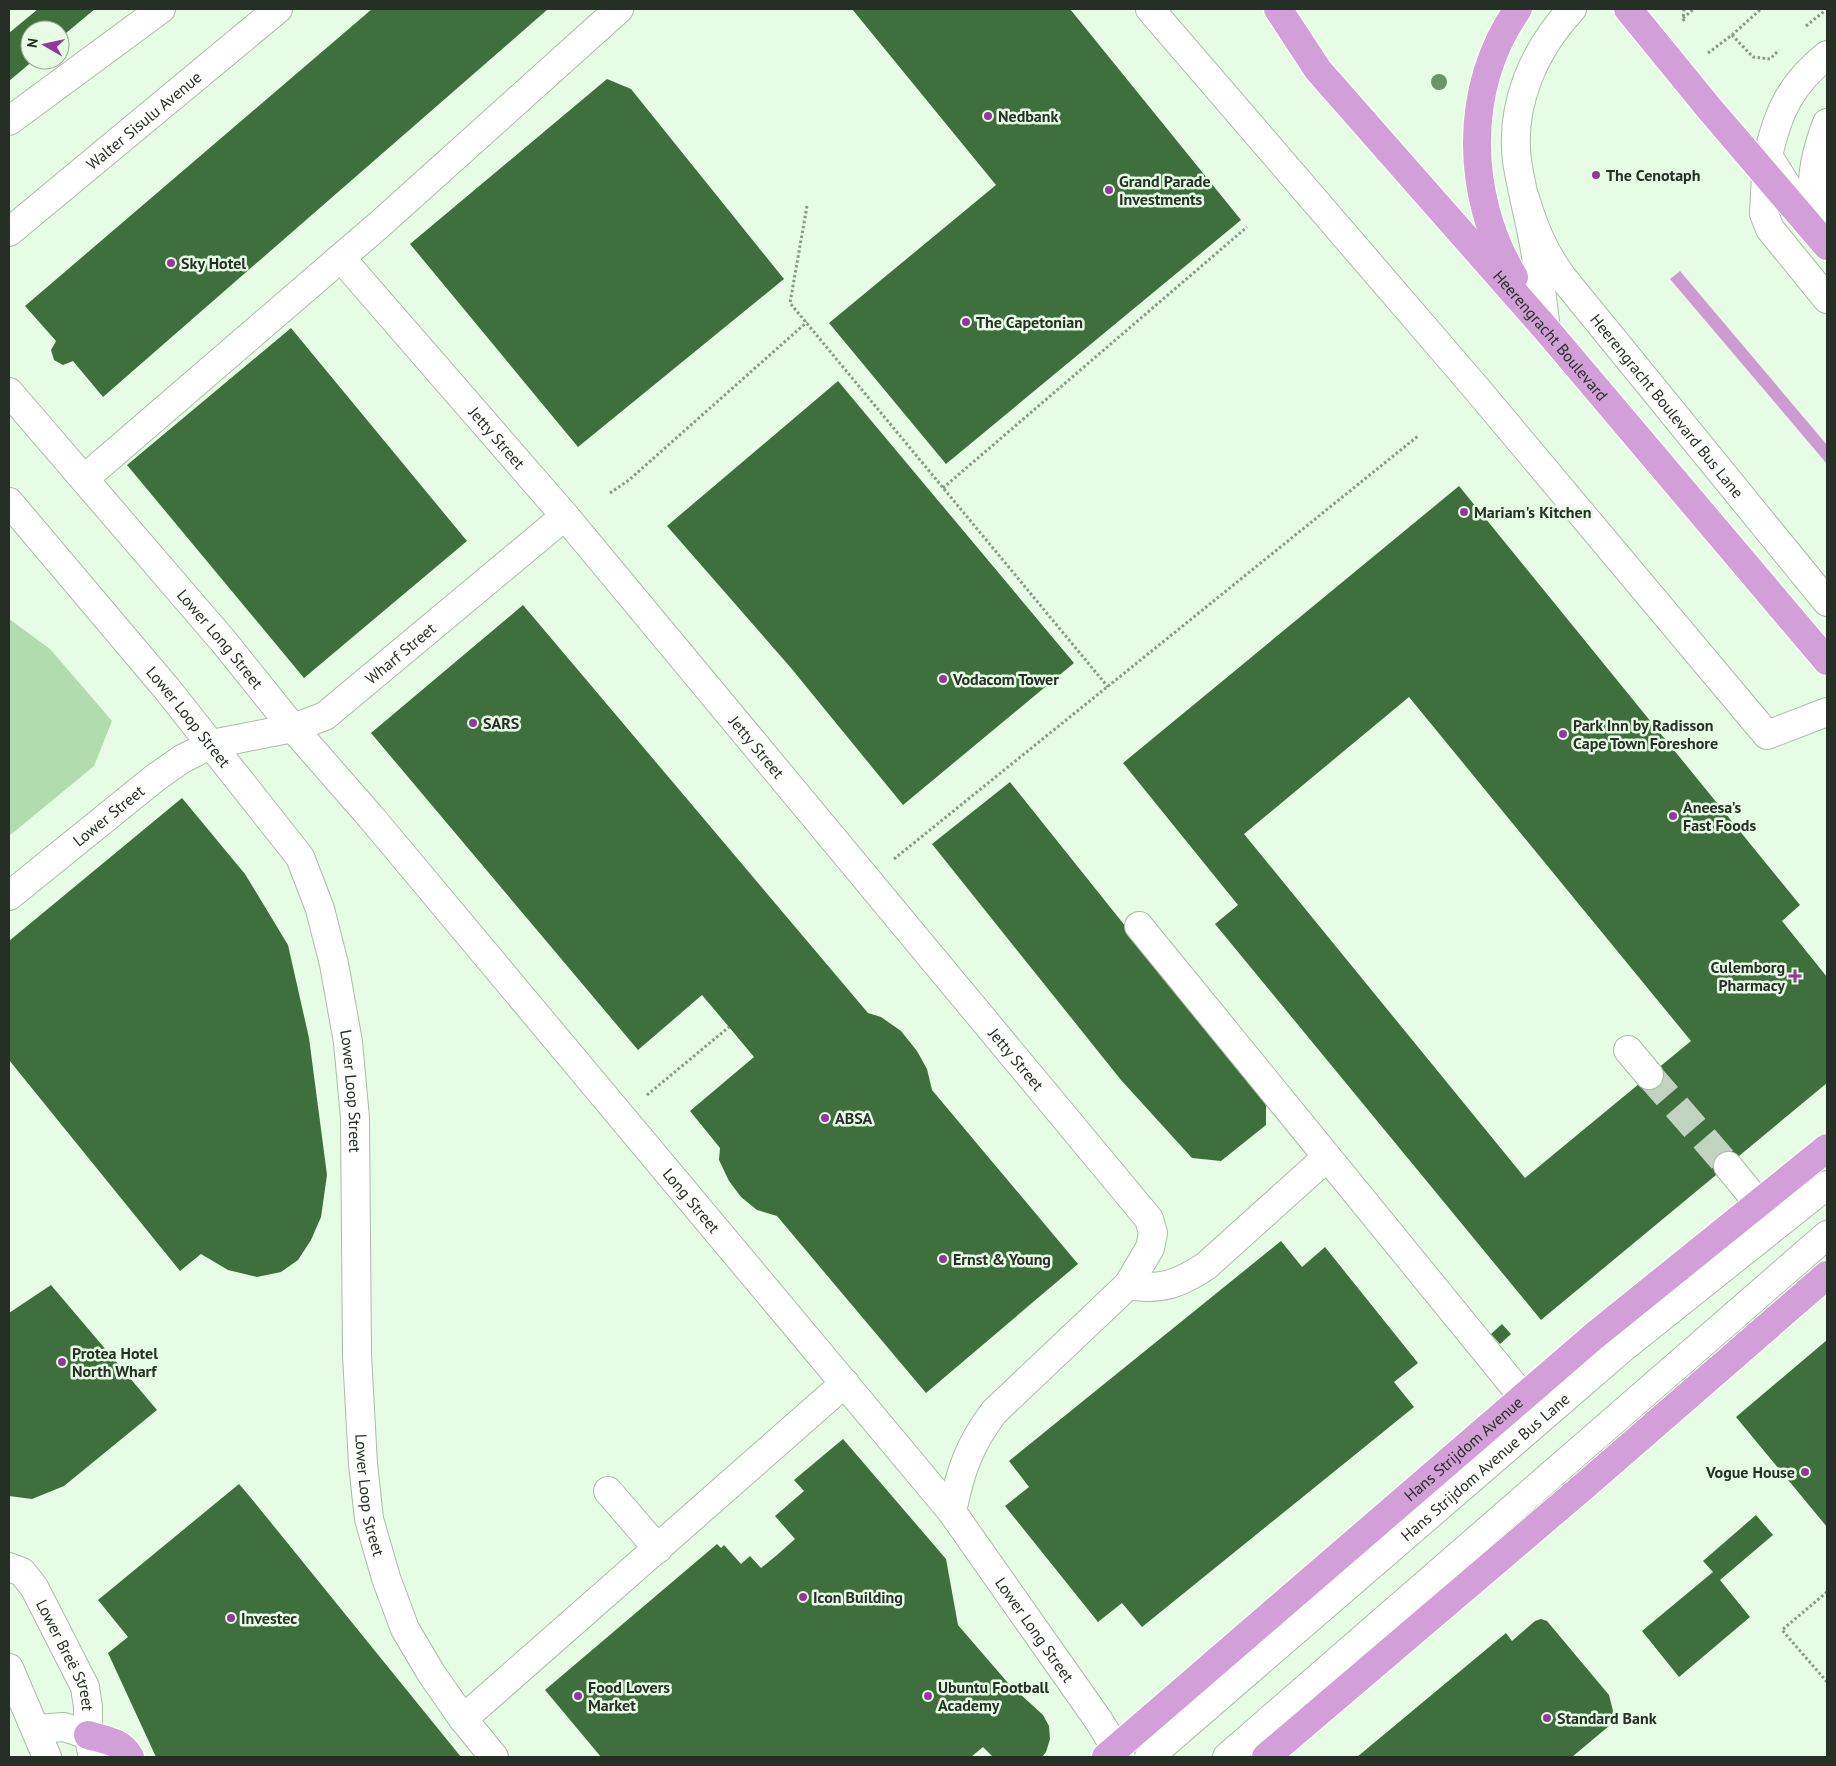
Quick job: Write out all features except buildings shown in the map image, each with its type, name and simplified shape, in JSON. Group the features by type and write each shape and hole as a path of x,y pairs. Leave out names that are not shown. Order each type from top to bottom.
{"main road":[{"name":"Heerengracht Boulevard","path":"1278,9 1318,70 1546,329 1827,661"},
{"path":"1518,9 1496,45 1478,110 1477,148 1480,185 1490,228 1505,262 1546,329"},
{"path":"1628,9 1824,243"},
{"name":"Hans Strijdom Avenue","path":"1114,1754 1594,1336 1827,1148"},
{"path":"1266,1757 1591,1480 1827,1275"},
{"path":"91,1746 117,1743 122,1746 130,1757"}],"street":[{"path":"9,121 161,9"},
{"name":"Walter Sisulu Avenue","path":"9,232 278,9"},
{"path":"84,479 340,258 619,9"},
{"path":"1150,9 1476,388 1767,735 1827,712"},
{"path":"1546,329 1517,160 1516,141 1521,99 1532,67 1558,24 1572,9"},
{"path":"1824,243 1768,156 1772,135 1787,98 1799,81 1827,55"},
{"path":"1824,243 1813,209 1813,175 1827,123"},
{"path":"1766,174 1764,214 1770,229 1827,300"},
{"name":"Heerengracht Boulevard Bus Lane","path":"1525,198 1537,236 1549,259 1563,278 1827,602"},
{"name":"Jetty Street","path":"340,258 565,516 1149,1219 1153,1233 1150,1248 1128,1285 994,1412 978,1434 967,1456 952,1512"},
{"name":"Lower Long Street","path":"9,392 224,642 293,728 370,816 845,1383"},
{"name":"Lower Loop Street","path":"9,502 212,744 300,857 320,909 334,964 348,1042 355,1118 357,1355 363,1464 370,1519 386,1578 405,1629 431,1673 463,1719 494,1757"},
{"name":"Wharf Street","path":"212,744 293,728 325,716 565,516"},
{"name":"Lower Street","path":"9,896 156,778 182,760 212,744"},
{"path":"1139,926 1523,1397"},
{"path":"1628,1050 1649,1075"},
{"path":"1128,1285 1150,1289 1183,1281 1206,1266 1327,1157"},
{"path":"1728,1166 1759,1204"},
{"name":"Hans Strijdom Avenue Bus Lane","path":"1148,1757 1624,1347 1827,1185"},
{"path":"1227,1757 1827,1236"},
{"path":"463,1719 845,1383 952,1512"},
{"path":"608,1491 658,1549"},
{"name":"Lower Long Street","path":"952,1512 1114,1754"},
{"name":"Lower Breë Street","path":"9,1567 22,1572 34,1587 85,1687 91,1746"},
{"path":"9,1668 47,1757"},
{"path":"36,1728 64,1727 91,1746"}],"path":[{"path":"1684,9 1683,19 1688,26"},
{"path":"1683,19 1694,9"},
{"path":"1704,46 1709,54 1761,9"},
{"path":"1805,27 1827,9"},
{"path":"1732,35 1753,57 1770,59 1783,46"},
{"path":"807,206 790,303 1108,687"},
{"path":"943,488 1247,227"},
{"path":"610,492 629,480 807,322"},
{"path":"894,859 1418,436"},
{"path":"640,1101 729,1026"},
{"path":"1827,1592 1782,1630 1827,1682"}],"green space":[{"path":"9,619 50,649 112,721 94,766 9,836"}],"shaded area":[{"path":"1680,271 1827,445 1827,464 1670,279"}],"tunnel":[{"path":"1649,1075 1728,1166"}],"place":[{"name":"Nedbank","path":"988,116"},
{"name":"The Cenotaph","path":"1596,175"},
{"name":"Grand Parade Investments","path":"1109,190"},
{"name":"Sky Hotel","path":"171,263"},
{"name":"The Capetonian","path":"966,322"},
{"name":"Mariam's Kitchen","path":"1464,512"},
{"name":"Vodacom Tower","path":"943,679"},
{"name":"SARS","path":"473,723"},
{"name":"Park Inn by Radisson Cape Town Foreshore","path":"1563,734"},
{"name":"Aneesa's Fast Foods","path":"1673,816"},
{"name":"Culemborg Pharmacy","path":"1795,976"},
{"name":"ABSA","path":"825,1118"},
{"name":"Ernst & Young","path":"943,1259"},
{"name":"Protea Hotel North Wharf","path":"62,1362"},
{"name":"Vogue House","path":"1805,1472"},
{"name":"Icon Building","path":"803,1597"},
{"name":"Investec","path":"231,1618"},
{"name":"Food Lovers Market","path":"578,1696"},
{"name":"Ubuntu Football Academy","path":"928,1696"},
{"name":"Standard Bank","path":"1547,1718"}]}
